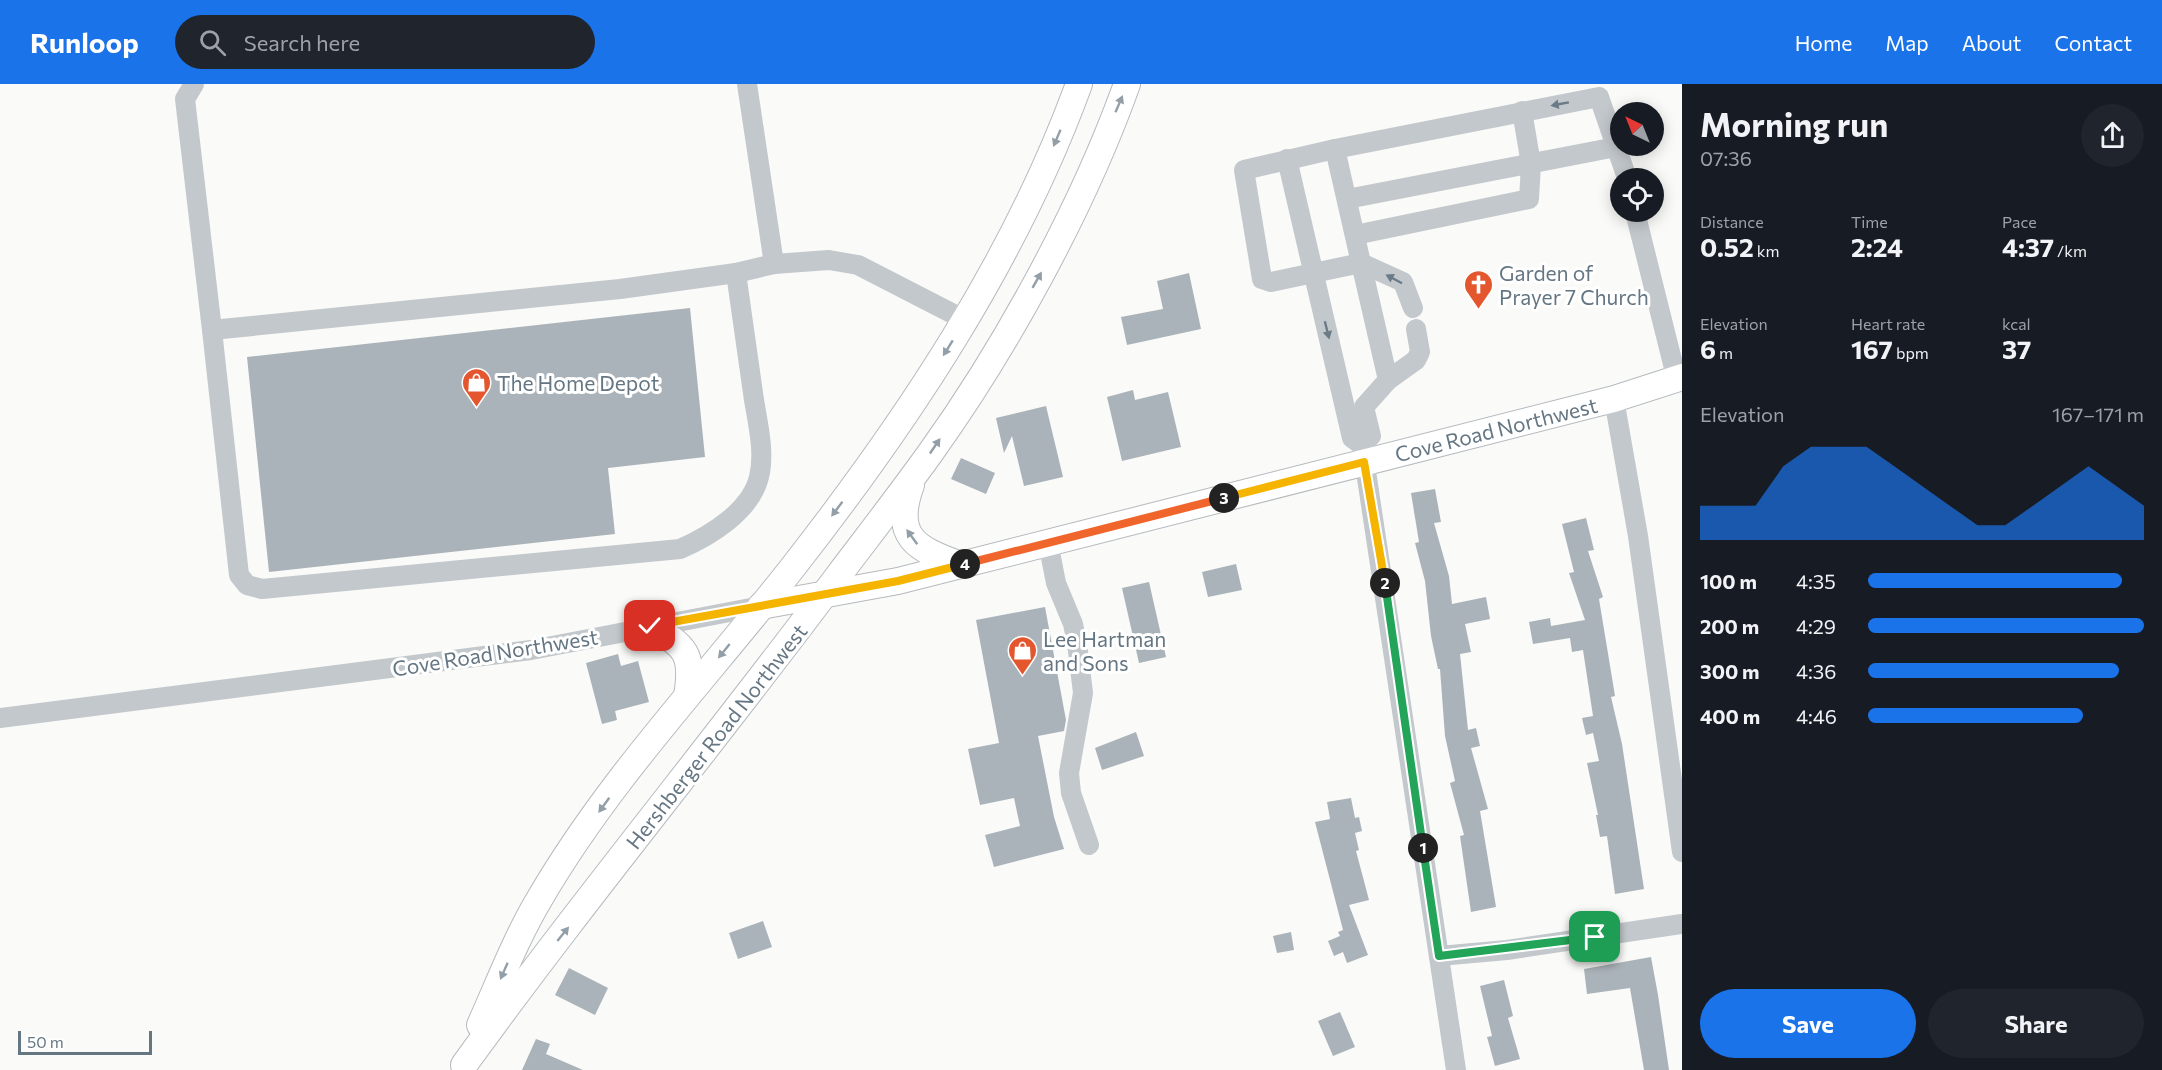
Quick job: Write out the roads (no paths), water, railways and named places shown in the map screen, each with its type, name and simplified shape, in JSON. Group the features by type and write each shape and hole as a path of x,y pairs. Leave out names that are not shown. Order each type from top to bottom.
{"main road":[{"name":"Hershberger Road Northwest","path":"463,1067 498,984 540,897 615,790 855,484 919,394 965,320 1047,164 1079,84"},
{"name":"Hershberger Road Northwest","path":"463,1067 517,992 825,594 915,473 967,397 1042,271 1092,169 1127,84"},
{"name":"Cove Road Northwest","path":"761,606 898,581 1048,542 1363,454 1614,399 1679,378"},
{"path":"915,473 905,502 905,528 919,546 929,554 961,565"},
{"path":"650,626 685,649 690,666 687,696"}],"street":[{"path":"194,84 185,99 239,575 248,585 261,588 680,549 702,539 728,520 751,497 759,477 761,445 736,273"},
{"path":"747,84 774,264"},
{"path":"1413,308 1403,282 1361,263 1271,282 1262,279 1244,170 1335,149 1599,97 1610,129"},
{"path":"1355,235 1529,199 1531,164 1522,111"},
{"path":"1347,199 1610,148"},
{"path":"1335,149 1388,380"},
{"path":"1287,159 1352,438 1363,454 1383,569 1456,1070"},
{"path":"1638,222 1679,378"},
{"path":"212,330 620,289 736,273 774,264 829,260 858,265 965,320"},
{"path":"1363,454 1371,436 1364,407 1388,380 1416,360 1420,352 1416,329"},
{"path":"1614,399 1638,536 1682,852"},
{"path":"1048,542 1056,583 1073,624 1077,643 1083,693 1069,773 1071,793 1089,845"},
{"name":"Cove Road Northwest","path":"0,718 531,650 761,606"},
{"path":"1439,956 1508,950 1682,924"}],"place":[{"name":"Garden of Prayer 7 Church","path":"1478,310"},
{"name":"The Home Depot","path":"476,408"},
{"name":"Lee Hartman and Sons","path":"1022,676"}]}
